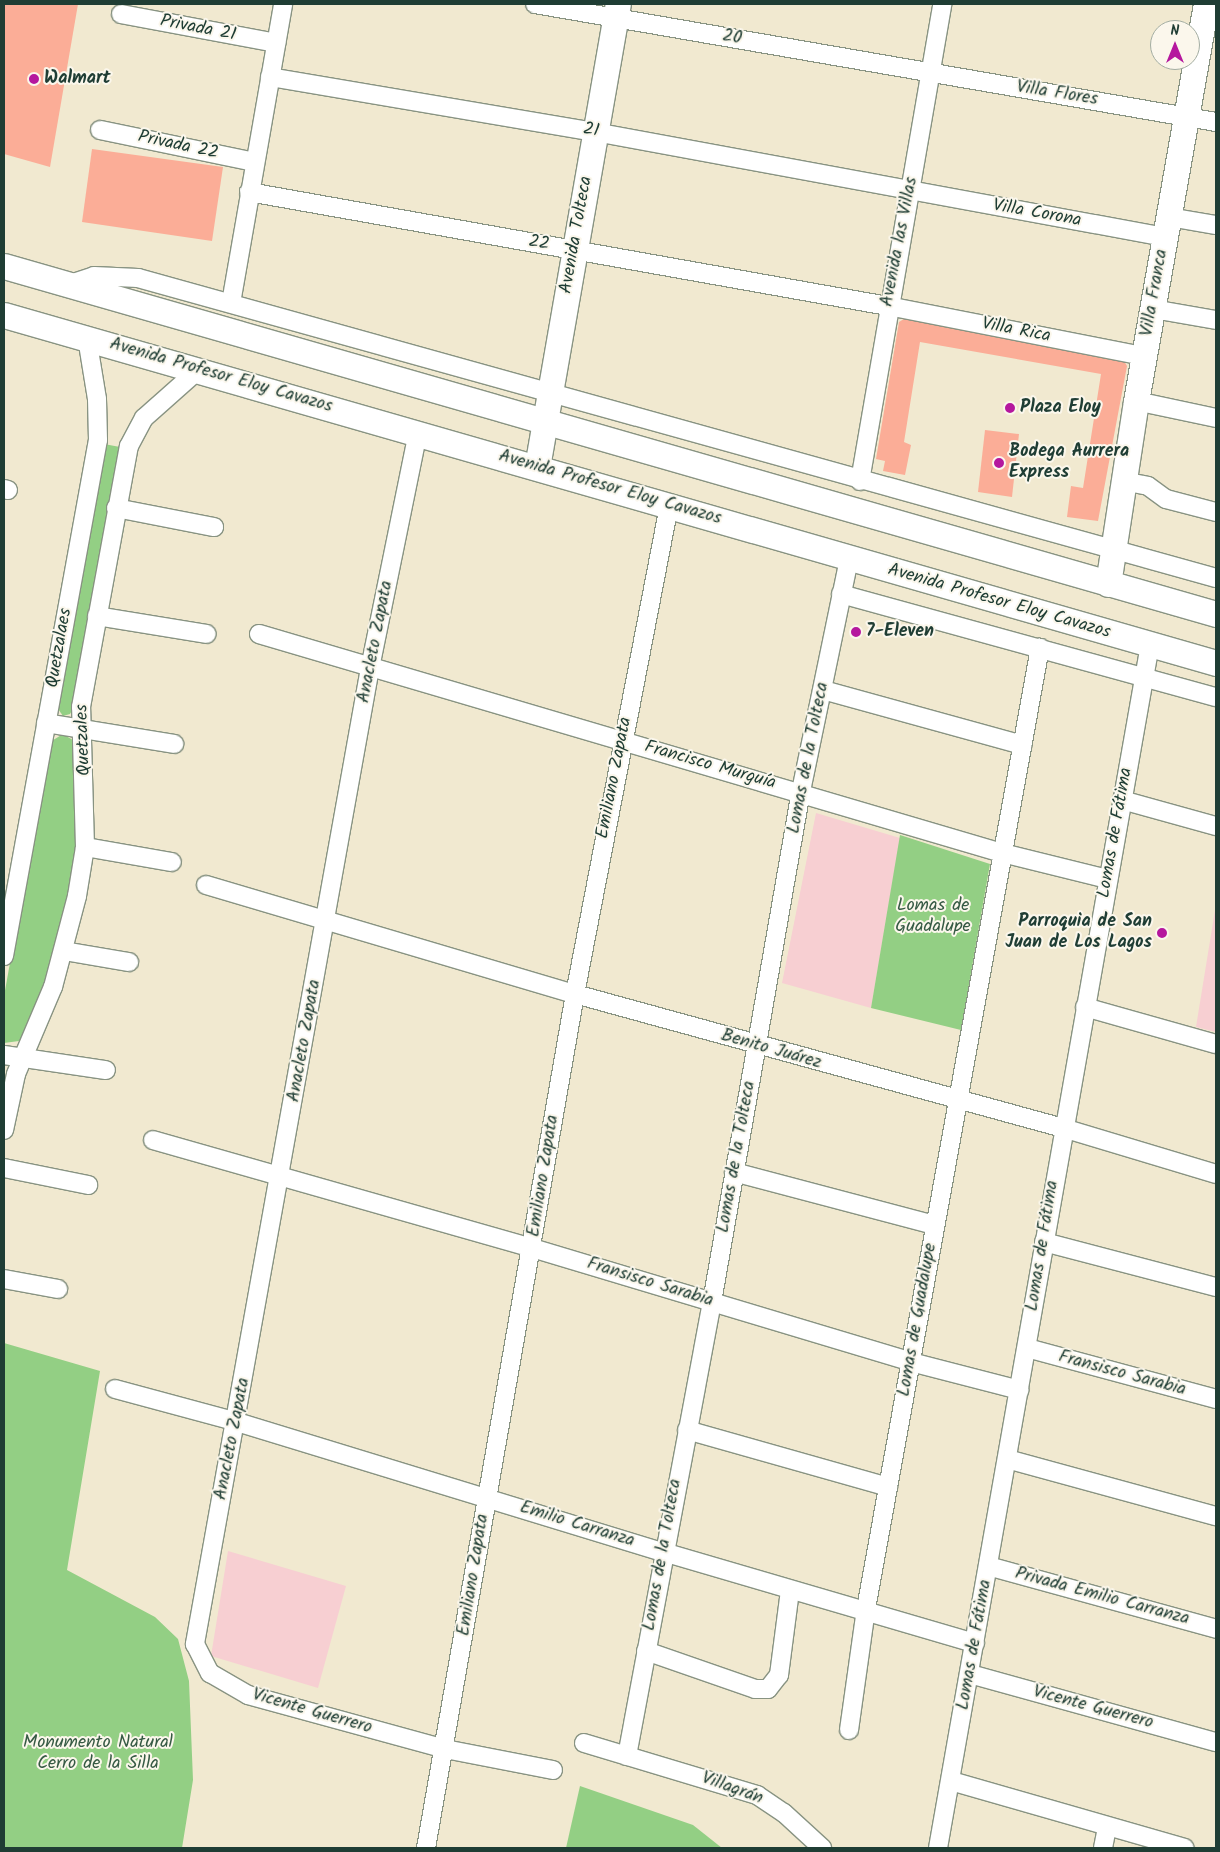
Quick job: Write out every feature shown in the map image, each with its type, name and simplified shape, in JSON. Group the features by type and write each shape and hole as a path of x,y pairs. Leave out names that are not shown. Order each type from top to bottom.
{"main road":[{"name":"Avenida Tolteca","path":"537,467 617,11"},
{"name":"Villa Franca","path":"1108,584 1122,481 1185,117 1209,15"},
{"path":"4,266 1216,614"},
{"name":"Avenida Profesor Eloy Cavazos","path":"4,315 418,432 849,559 1216,663"}],"street":[{"path":"231,302 283,4"},
{"name":"20","path":"535,4 617,11 929,73"},
{"name":"Avenida las Villas","path":"860,481 888,306 910,192 942,4"},
{"name":"Privada 21","path":"121,14 276,44"},
{"name":"Villa Flores","path":"929,73 1216,122"},
{"name":"21","path":"270,77 595,132 910,192"},
{"name":"Privada 22","path":"100,130 255,162"},
{"name":"22","path":"249,192 888,306"},
{"name":"Villa Corona","path":"910,192 1167,227 1216,225"},
{"path":"68,285 94,276 120,275 231,302 860,481 1216,578"},
{"name":"Villa Rica","path":"888,306 1144,356"},
{"path":"1153,309 1216,320"},
{"name":"Quetzalaes","path":"4,956 98,436 98,400 87,338"},
{"name":"Quetzales","path":"4,1130 23,1058 41,1018 64,951 85,847 83,694 116,508 133,435 144,418 198,370"},
{"path":"1136,401 1216,418"},
{"name":"Anacleto Zapata","path":"196,1650 370,668 418,432"},
{"path":"1122,481 1148,486 1166,499 1216,512"},
{"name":"Emiliano Zapata","path":"426,1848 532,1248 574,994 669,506"},
{"path":"116,508 214,528"},
{"name":"Lomas de la Tolteca","path":"627,1756 663,1552 712,1302 801,791 849,559"},
{"path":"841,594 1216,697"},
{"path":"98,616 207,634"},
{"name":"Francisco Murguía","path":"258,634 622,741 801,791 1002,853 1108,879"},
{"name":"Lomas de Fátima","path":"938,1848 1027,1348 1063,1128 1150,645"},
{"name":"Lomas de Guadalupe","path":"849,1730 866,1609 956,1101 1024,745 1040,648"},
{"path":"822,690 1024,745"},
{"path":"46,723 83,731 174,744"},
{"path":"1122,800 1216,826"},
{"path":"85,847 172,862"},
{"name":"Benito Juárez","path":"206,885 327,919 574,994 956,1101 1063,1128 1216,1174"},
{"path":"64,951 129,962"},
{"path":"1085,1007 1216,1044"},
{"path":"4,1055 106,1070"},
{"name":"Fransisco Sarabia","path":"153,1140 532,1248 911,1362 1019,1390"},
{"path":"4,1168 88,1185"},
{"path":"734,1172 934,1225"},
{"path":"1044,1242 1216,1287"},
{"path":"4,1279 58,1289"},
{"name":"Fransisco Sarabia","path":"1027,1348 1216,1399"},
{"path":"115,1389 237,1422"},
{"name":"Emilio Carranza","path":"237,1422 663,1552 790,1590 866,1609 975,1643"},
{"path":"687,1430 888,1487"},
{"path":"1007,1459 1216,1516"},
{"name":"Privada Emilio Carranza","path":"988,1566 1216,1629"},
{"path":"646,1651 755,1688 768,1689 779,1675 790,1590"},
{"name":"Vicente Guerrero","path":"196,1650 210,1673 248,1695 445,1749 552,1770"},
{"name":"Vicente Guerrero","path":"970,1674 1216,1742"},
{"name":"Villagrán","path":"584,1743 757,1795 784,1813 822,1848"},
{"path":"951,1781 1107,1828 1185,1848"},
{"path":"1102,1848 1107,1828"}],"shaded area":[{"path":"816,813 900,838 871,1008 782,983"},
{"path":"1216,904 1216,1032 1196,1027"},
{"path":"228,1551 346,1586 318,1688 211,1656"}],"green space":[{"path":"104,444 120,447 74,707 70,714 63,716 56,706"},
{"path":"63,734 76,742 77,850 69,899 44,986 24,1035 19,1041 4,1043 4,996 50,742"},
{"name":"Lomas de Guadalupe","path":"900,835 990,864 961,1030 871,1008"},
{"name":"Monumento Natural Cerro de la Silla","path":"4,1343 100,1371 67,1570 155,1617 178,1639 189,1681 193,1780 182,1848 4,1848"},
{"path":"580,1786 693,1825 722,1848 566,1848"}],"building":[{"name":"Walmart","path":"4,4 78,4 50,167 4,154"},
{"path":"92,149 223,167 212,241 82,222"},
{"path":"907,317 1121,356 1127,366 1098,521 1067,517 1071,486 1083,488 1101,374 920,342 904,442 911,445 905,475 883,471 885,461 876,459 899,322"},
{"name":"Bodega Aurrera Express","path":"985,430 1019,434 1012,497 978,492"}],"place":[{"name":"Walmart","path":"34,79"},
{"name":"Plaza Eloy","path":"1010,408"},
{"name":"Bodega Aurrera Express","path":"999,463"},
{"name":"7-Eleven","path":"856,632"},
{"name":"Parroquia de San Juan de Los Lagos","path":"1162,933"}]}
